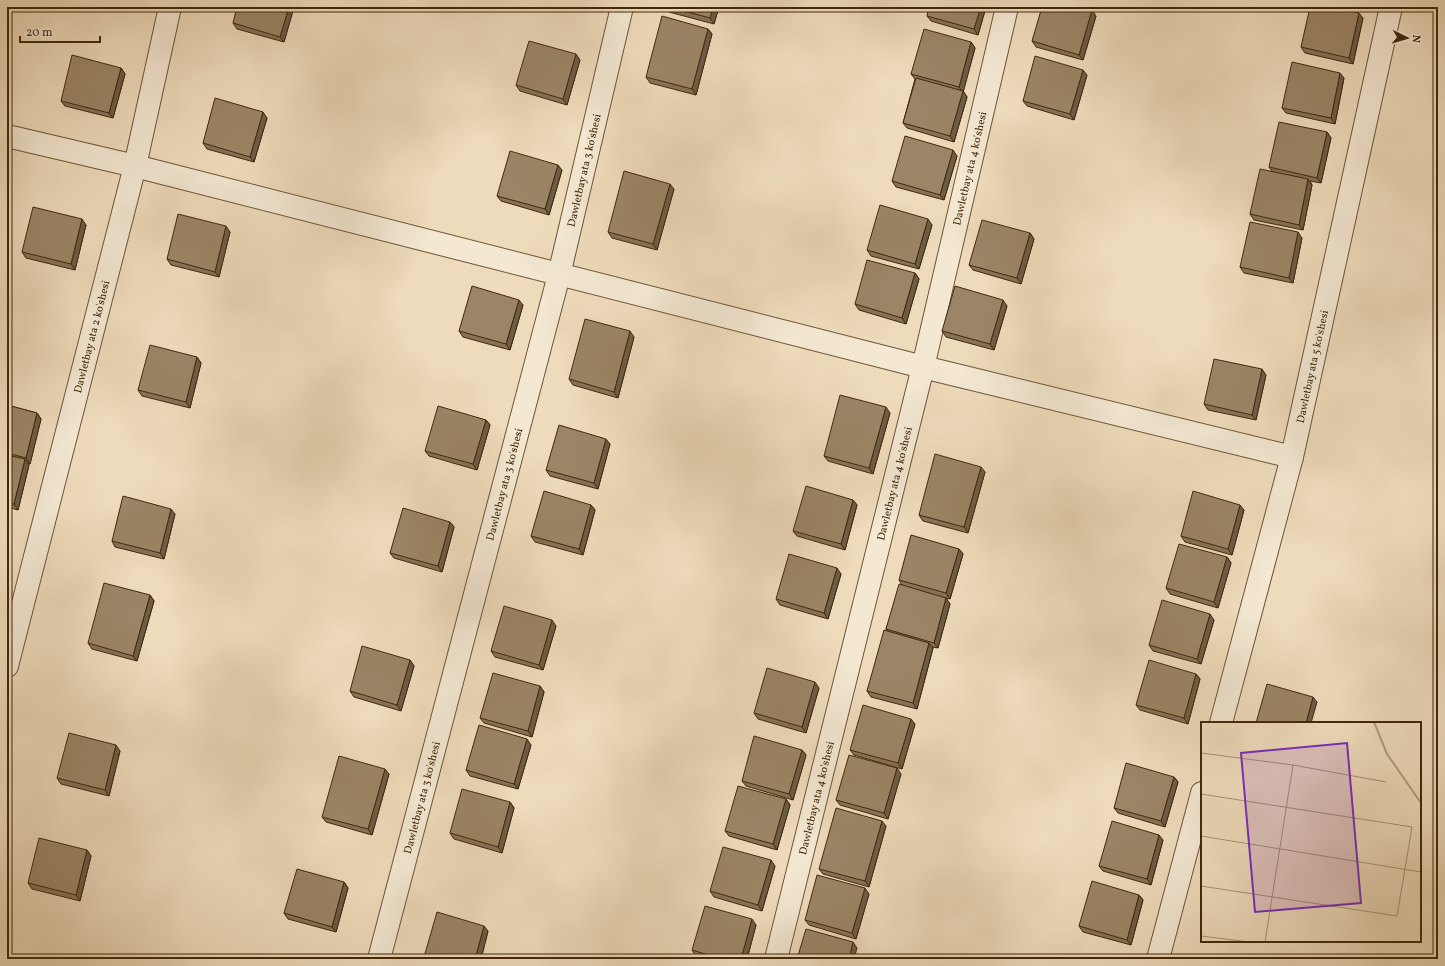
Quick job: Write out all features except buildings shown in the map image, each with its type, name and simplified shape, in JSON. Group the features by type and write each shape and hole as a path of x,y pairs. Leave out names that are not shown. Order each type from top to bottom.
{"street":[{"name":"Dawletbay ata 2 ko'shesi","path":"7,666 135,166 170,7"},
{"name":"Dawletbay ata 3 ko'shesi","path":"378,959 559,275 622,7"},
{"name":"Dawletbay ata 4 ko'shesi","path":"776,959 923,367 1007,7"},
{"name":"Dawletbay ata 5 ko'shesi","path":"1221,722 1292,457 1391,7"},
{"path":"7,136 135,166 923,367 1292,457"},
{"path":"1158,959 1201,797"}]}
